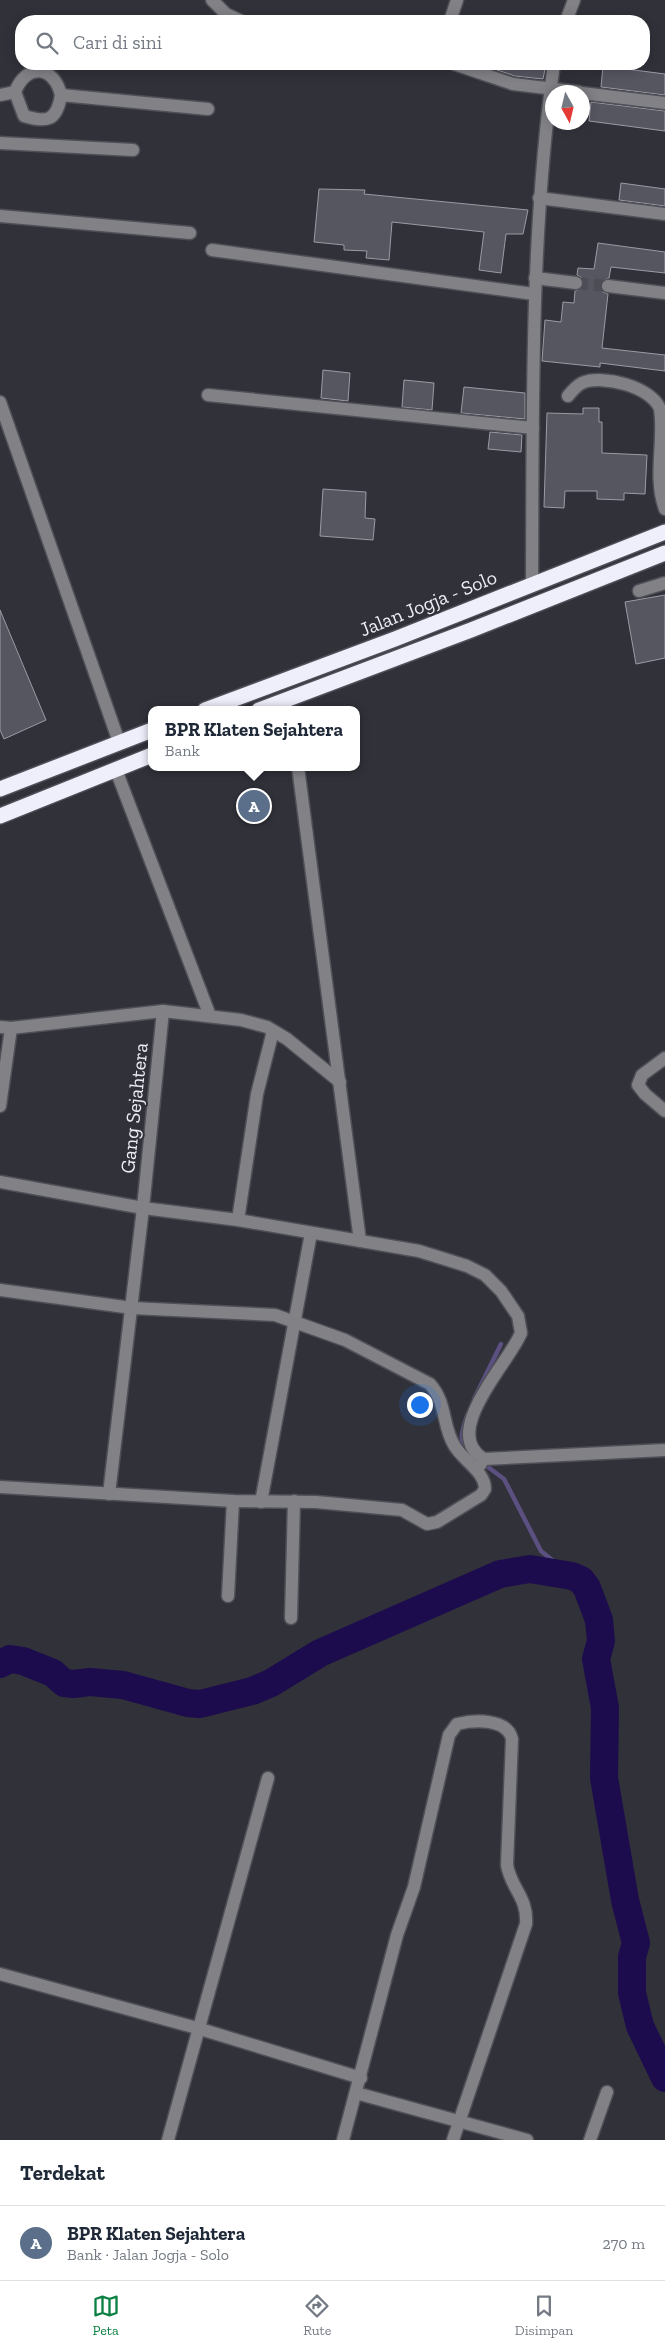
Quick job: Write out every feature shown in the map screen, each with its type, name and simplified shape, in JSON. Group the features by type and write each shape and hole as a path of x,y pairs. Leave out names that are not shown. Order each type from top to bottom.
{"highway":[{"name":"Jalan Jogja - Solo","path":"216,706 395,639 665,532"},
{"name":"Jalan Jogja - Solo","path":"273,706 472,630 665,553"},
{"path":"0,789 148,731"},
{"path":"0,816 148,757"}],"street":[{"path":"212,0 228,15"},
{"path":"452,15 457,0"},
{"path":"568,15 574,0"},
{"path":"472,70 513,84 545,88"},
{"path":"551,85 553,70"},
{"path":"39,71 50,75 58,84 61,95 59,107 53,117 41,121 24,116 15,92 19,81 28,73 39,71"},
{"path":"0,94 15,92"},
{"path":"590,94 665,103"},
{"path":"61,95 208,110"},
{"path":"532,584 534,294 539,198 546,130"},
{"path":"0,143 133,150"},
{"path":"539,198 665,214"},
{"path":"0,216 190,233"},
{"path":"212,250 534,294"},
{"path":"535,278 576,283"},
{"path":"608,286 665,293"},
{"path":"568,396 574,388 584,382 604,382 633,386 653,397 660,410 664,432 661,479 665,509"},
{"path":"208,395 533,428"},
{"path":"0,402 119,742"},
{"path":"639,591 665,582"},
{"path":"116,770 210,1016"},
{"path":"299,771 360,1241"},
{"path":"0,1106 6,1028 163,1012 241,1020 267,1027 287,1038 340,1082"},
{"name":"Gang Sejahtera","path":"109,1494 132,1308 163,1012"},
{"path":"238,1220 258,1094 273,1031"},
{"path":"665,1058 642,1075 638,1085 645,1094 665,1111"},
{"path":"0,1182 143,1208 238,1220 420,1251 467,1266 485,1275 501,1291 518,1316 521,1333 518,1342 489,1385 469,1427 469,1443 478,1456 486,1489 482,1495 437,1522 427,1524 402,1510 294,1501 232,1501 0,1487"},
{"path":"261,1502 296,1322 311,1233"},
{"path":"0,1290 132,1308 275,1315 296,1322 345,1340 430,1384 440,1394 453,1445 480,1464 665,1450"},
{"path":"228,1596 232,1501"},
{"path":"291,1618 294,1501"},
{"path":"343,2140 361,2078 397,1935 414,1887 449,1735 457,1724 464,1722 502,1725 510,1732 512,1739 506,1865 508,1876 526,1906 526,1924 453,2140"},
{"path":"168,2140 197,2028 268,1778"},
{"path":"0,1974 197,2028 361,2078"},
{"path":"590,2140 607,2092"},
{"path":"356,2094 459,2120 527,2140"}],"building":[{"path":"497,70 545,70 543,79 515,76"},
{"path":"603,70 634,70 665,74 665,95 601,87"},
{"path":"591,102 665,111 665,131 590,121"},
{"path":"621,183 665,189 665,206 619,200"},
{"path":"319,189 365,190 364,194 528,210 523,234 506,234 501,273 479,270 484,232 392,222 389,260 366,258 367,251 344,250 344,245 314,242"},
{"path":"598,243 665,252 665,273 611,267 609,278 602,281 600,286 603,292 608,294 602,348 665,355 665,371 600,363 600,367 542,361 545,320 561,322 563,302 574,303 575,291 582,288 584,284 581,277 577,275 578,268 594,269"},
{"path":"323,370 350,373 348,401 321,398"},
{"path":"404,380 434,383 432,410 402,407"},
{"path":"464,387 525,393 525,419 461,413"},
{"path":"583,408 599,408 599,422 602,422 602,453 647,455 645,494 624,493 624,500 597,499 597,491 565,491 564,508 544,507 547,413 583,414"},
{"path":"490,432 522,435 521,452 488,449"},
{"path":"323,489 366,492 365,518 375,519 373,540 320,536"},
{"path":"665,595 665,658 636,664 625,602"},
{"path":"0,610 46,720 4,739 0,730"}],"waterway":[{"path":"474,1399 501,1344"},
{"path":"468,1413 463,1426 462,1438 465,1448 475,1458"},
{"path":"484,1464 504,1479 541,1551 572,1576"},
{"path":"0,1664 10,1659 23,1661 53,1673 64,1683 90,1682 123,1685 188,1703 200,1704 252,1691 271,1683 320,1653 500,1574 530,1569 572,1576 581,1580 587,1588 599,1620 601,1641 596,1659 605,1708 604,1778 625,1900 636,1943 632,1957 632,1993 640,2026 665,2078"}],"tunnel":[{"path":"576,283 608,286"}],"place":[{"name":"BPR Klaten Sejahtera","path":"254,806"}]}
